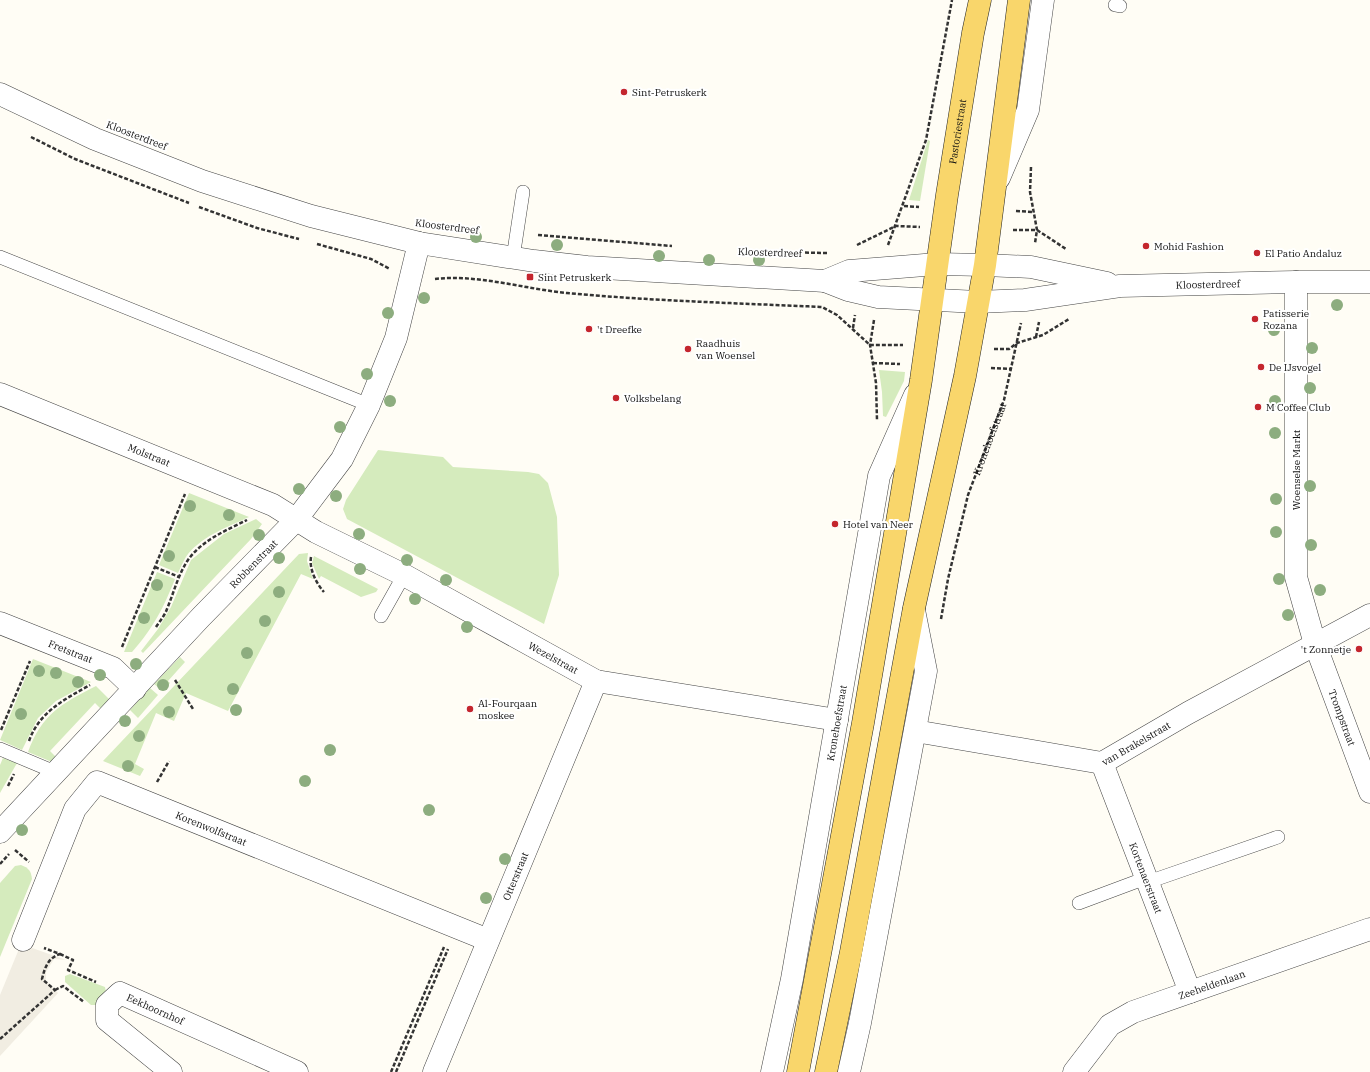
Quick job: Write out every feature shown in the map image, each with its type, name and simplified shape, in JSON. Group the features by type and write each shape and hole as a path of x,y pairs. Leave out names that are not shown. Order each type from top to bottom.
{"main road":[{"name":"Pastoriestraat","path":"937,264 972,40 980,0"},
{"path":"826,1072 852,944 914,608 965,376 985,265 1019,0"},
{"name":"Kronehoefstraat","path":"798,1072 863,723 921,380 937,264"}],"street":[{"path":"996,185 1028,110 1043,0"},
{"name":"Kloosterdreef","path":"0,94 95,139 202,181 311,216 419,243 513,258 587,266 825,281 848,290 878,297 978,302 1025,300 1120,286 1296,282"},
{"name":"Robbenstraat","path":"5,839 55,772 296,520 342,459 369,405 396,338 419,243"},
{"name":"Kloosterdreef","path":"825,281 849,271 937,264 1031,268 1120,286"},
{"path":"1296,282 1370,282"},
{"name":"Woenselse Markt","path":"1296,282 1296,577 1315,644"},
{"name":"Kronehoefstraat","path":"772,1072 792,979 879,476 921,380"},
{"name":"Molstraat","path":"0,394 273,505 296,520"},
{"name":"Wezelstraat","path":"296,520 316,532 404,574 596,680 837,720"},
{"path":"849,1072 860,1023 926,671 914,608"},
{"path":"1315,644 1370,615"},
{"name":"Fretstraat","path":"0,622 113,668 134,689"},
{"name":"van Brakelstraat","path":"915,731 1102,763 1188,713 1315,644"},
{"name":"Trompstraat","path":"1315,644 1370,792"},
{"name":"Otterstraat","path":"434,1072 596,680"},
{"name":"Kortenaerstraat","path":"1102,763 1190,992"},
{"name":"Korenwolfstraat","path":"23,940 75,809 97,782 488,940"},
{"name":"Zeeheldenlaan","path":"1074,1072 1110,1025 1133,1012 1370,929"},
{"name":"Eekhoornhof","path":"107,1020 107,1005 120,993 297,1072"},
{"path":"107,1020 171,1072"}],"lane":[{"path":"513,258 523,192"},
{"path":"0,257 369,405"},
{"path":"381,616 404,574"},
{"path":"0,750 55,772"},
{"path":"1079,903 1278,837"}],"path":[{"path":"888,247 904,206 926,140 952,0"},
{"path":"904,206 919,207"},
{"path":"1011,211 1033,212"},
{"path":"852,248 896,226 915,226"},
{"path":"1013,230 1037,230"},
{"path":"517,233 680,247"},
{"name":"Kloosterdreef","path":"767,252 829,253"},
{"path":"412,276 430,280 453,277 558,292 638,300 822,307 837,315 870,345 901,345"},
{"path":"852,329 856,307"},
{"path":"874,319 870,345 873,363 906,364"},
{"name":"Kronehoefstraat","path":"940,625 948,579 968,495 1004,400 1022,319"},
{"path":"992,348 1009,349 1017,343"},
{"path":"988,368 1012,369"},
{"path":"5,792 22,759 32,733 43,717 52,708 70,696 97,681 106,682 194,473"},
{"path":"154,632 167,610 179,577 189,559 201,546 220,533 261,514 273,505"},
{"path":"312,553 310,564 318,584 324,592"},
{"path":"155,567 179,577"},
{"path":"0,732 40,639"},
{"path":"175,680 193,709"},
{"path":"5,839 25,856 37,870 41,892"},
{"path":"392,1072 455,927"},
{"path":"396,1072 455,927"},
{"path":"23,940 73,960 68,970 120,993"},
{"path":"55,990 42,979 46,965 54,956 60,954"},
{"path":"0,1039 55,990 64,986 107,1020"}],"green space":[{"path":"928,140 930,141 920,201 909,200"},
{"path":"879,370 905,372 904,381 886,417 883,416"},
{"path":"378,450 443,457 453,467 539,474 548,483 557,517 559,575 544,624 347,519 343,509 346,500"},
{"path":"189,493 249,517 217,532 194,547 188,554 178,573 159,565"},
{"path":"256,519 262,524 251,539 143,653 141,651 158,629 171,607 191,560 224,534"},
{"path":"308,553 307,561 313,579 301,574 228,711 186,693 174,721 156,713 135,764 144,769 140,776 103,761 299,554"},
{"path":"314,556 378,589 376,592 361,597 321,576 319,579 312,563"},
{"path":"157,572 175,579 171,590 157,618 146,635 132,652 124,652"},
{"path":"180,657 185,662 168,681 170,683 163,691 154,684"},
{"path":"33,659 91,682 56,701 38,718 22,750 0,740"},
{"path":"96,686 109,699 101,709 95,703 50,751 56,757 52,762 28,752 46,719 63,705"},
{"path":"150,688 158,695 138,718 130,710"},
{"path":"3,758 17,763 0,793 0,765"},
{"path":"21,865 29,870 32,879 0,957 0,883 15,866"},
{"path":"70,974 105,987 106,992 98,1005 91,1005 65,982 65,976"}],"shaded area":[{"path":"21,944 66,960 54,959 46,972 46,981 58,993 0,1056 0,995"}],"place":[{"name":"Sint-Petruskerk","path":"624,92"},
{"name":"Mohid Fashion","path":"1146,246"},
{"name":"El Patio Andaluz","path":"1257,253"},
{"name":"Sint Petruskerk","path":"530,277"},
{"name":"Patisserie Rozana","path":"1255,319"},
{"name":"'t Dreefke","path":"589,329"},
{"name":"Raadhuis van Woensel","path":"688,349"},
{"name":"De IJsvogel","path":"1261,367"},
{"name":"Volksbelang","path":"616,398"},
{"name":"M Coffee Club","path":"1258,407"},
{"name":"Hotel van Neer","path":"835,524"},
{"name":"'t Zonnetje","path":"1359,649"},
{"name":"Al-Fourqaan moskee","path":"470,709"}]}
